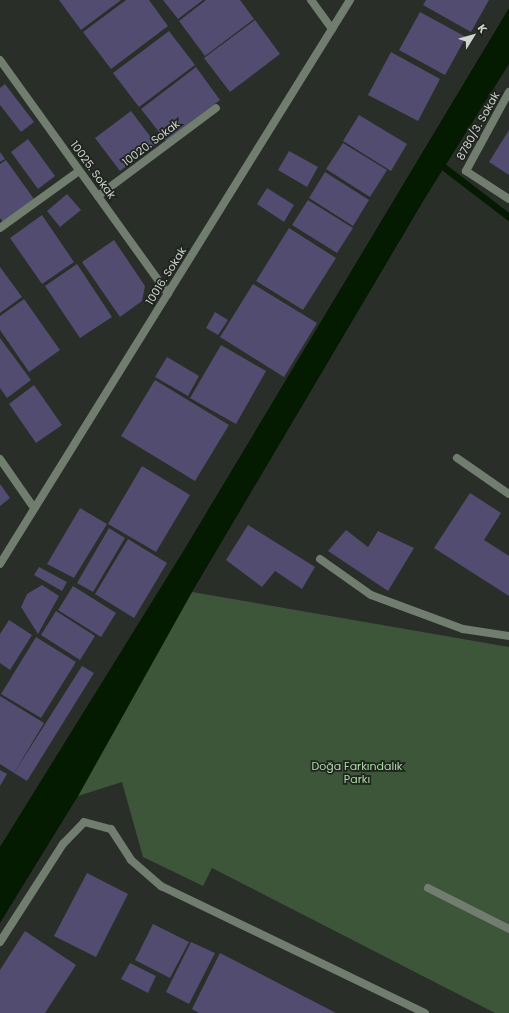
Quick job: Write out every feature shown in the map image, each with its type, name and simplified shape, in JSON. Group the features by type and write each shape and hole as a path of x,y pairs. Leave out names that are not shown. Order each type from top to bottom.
{"street":[{"path":"311,0 332,30"},
{"name":"10016. Sokak","path":"0,564 350,0"},
{"name":"10025. Sokak","path":"0,60 168,294"},
{"name":"8780/3. Sokak","path":"509,92 466,171 509,199"},
{"name":"10020. Sokak","path":"98,196 216,108"},
{"path":"0,228 79,171"},
{"path":"458,458 509,494"},
{"path":"0,459 34,508"},
{"path":"320,560 371,595 463,629 509,636"},
{"path":"0,942 63,844 84,822 111,829 131,860 161,886 425,1013"},
{"path":"428,888 509,929"}],"green space":[{"name":"Doğa Farkındalık Parkı","path":"192,592 509,647 509,1013 495,1013 212,868 203,886 143,857 122,782 78,796"}],"shaded area":[{"path":"509,8 509,64 425,198 192,592 78,796 0,923 0,847 184,550"}],"building":[{"path":"59,0 121,0 81,30"},
{"path":"126,0 149,0 168,26 111,69 83,32"},
{"path":"163,0 203,0 178,19"},
{"path":"206,0 240,0 254,19 205,56 179,21"},
{"path":"426,0 489,0 471,32 423,5"},
{"path":"420,12 466,37 445,75 399,50"},
{"path":"255,20 280,54 230,92 204,58"},
{"path":"169,31 195,65 139,107 113,73"},
{"path":"391,52 440,79 418,121 368,95"},
{"path":"196,67 220,100 166,141 141,109"},
{"path":"5,84 34,122 21,132 0,105 0,88"},
{"path":"131,111 156,144 120,171 95,138"},
{"path":"359,115 407,144 391,171 343,141"},
{"path":"509,130 509,175 489,162"},
{"path":"28,139 55,176 38,189 11,152"},
{"path":"343,143 387,170 370,197 326,169"},
{"path":"289,151 318,167 307,187 278,170"},
{"path":"0,152 5,159 0,162"},
{"path":"6,160 34,199 3,222 0,218 0,164"},
{"path":"325,172 369,200 353,226 309,198"},
{"path":"267,188 294,205 284,222 257,204"},
{"path":"67,194 81,210 60,227 47,211"},
{"path":"308,200 353,228 337,253 292,225"},
{"path":"42,215 74,262 42,284 10,238"},
{"path":"289,228 336,258 303,310 256,281"},
{"path":"114,240 145,286 142,301 120,317 82,262"},
{"path":"77,264 112,317 80,338 45,286"},
{"path":"0,267 22,297 0,313"},
{"path":"253,284 317,323 284,377 220,337"},
{"path":"24,299 60,350 29,372 0,330 0,316"},
{"path":"215,312 228,320 218,335 206,328"},
{"path":"0,338 31,380 7,398 0,388"},
{"path":"221,345 266,371 236,424 190,398"},
{"path":"167,357 199,376 188,396 155,377"},
{"path":"155,380 229,425 195,481 121,436"},
{"path":"34,385 62,425 36,443 9,404"},
{"path":"142,466 190,495 156,552 108,524"},
{"path":"0,484 10,498 0,506"},
{"path":"470,493 501,513 484,540 509,556 509,596 434,548"},
{"path":"80,508 107,524 74,578 47,564"},
{"path":"248,525 315,567 302,589 275,571 262,587 226,560"},
{"path":"109,528 125,538 93,592 77,583"},
{"path":"346,530 368,547 378,531 414,548 388,591 328,551"},
{"path":"128,539 167,563 134,618 95,594"},
{"path":"39,567 67,582 62,591 34,575"},
{"path":"42,585 59,596 38,634 21,607 27,594"},
{"path":"73,586 116,613 101,637 58,610"},
{"path":"56,611 95,636 80,660 41,635"},
{"path":"9,620 32,635 10,670 0,663 0,634"},
{"path":"36,637 76,662 41,718 1,694"},
{"path":"82,666 94,673 27,781 14,773"},
{"path":"0,696 44,723 14,773 0,764"},
{"path":"0,770 7,774 0,786"},
{"path":"87,873 128,894 96,957 54,936"},
{"path":"153,924 189,942 170,978 135,960"},
{"path":"25,931 76,965 45,1013 0,1013 0,970"},
{"path":"191,942 215,953 189,1004 166,992"},
{"path":"220,953 336,1013 199,1013 192,1009"},
{"path":"130,963 156,976 148,993 121,979"}],"waterway":[{"path":"445,168 509,217"}]}
